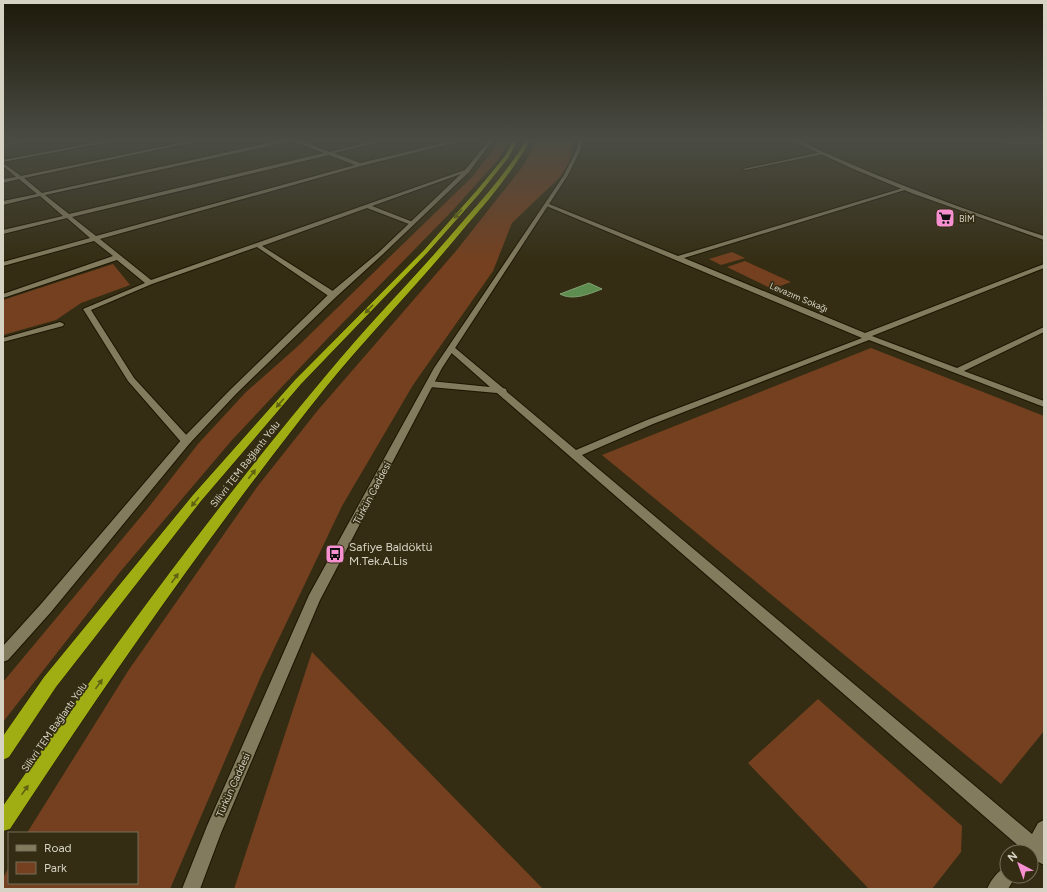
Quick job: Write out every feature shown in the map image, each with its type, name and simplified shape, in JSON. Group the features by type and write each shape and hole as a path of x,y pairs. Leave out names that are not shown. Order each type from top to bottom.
{"highway":[{"name":"Silivri TEM Bağlantı Yolu","path":"3,751 50,682 197,498 298,382 426,251 487,181"},
{"name":"Silivri TEM Bağlantı Yolu","path":"3,822 221,513 324,383 444,250 500,181"}],"street":[{"path":"23,181 150,283"},
{"path":"3,203 101,181"},
{"path":"3,232 215,181"},
{"path":"3,264 304,181"},
{"path":"186,441 131,379 86,309 150,283 439,181"},
{"path":"3,656 46,608 186,441 333,295 380,254 457,181"},
{"name":"Türkün Caddesi","path":"191,889 213,832 314,599 430,384 451,349 562,181"},
{"path":"886,181 967,213 1044,238"},
{"path":"677,258 905,189"},
{"name":"Levazım Sokağı","path":"547,205 866,337 1041,400"},
{"path":"366,206 411,223"},
{"path":"257,245 333,295"},
{"path":"3,296 118,257"},
{"path":"576,454 658,419 1044,266"},
{"path":"3,340 60,324"},
{"path":"957,371 1044,329"},
{"path":"451,349 503,391 1027,844"},
{"path":"430,384 503,391"},
{"path":"1038,844 1044,829"}],"green space":[{"path":"468,181 479,181 232,440 120,572 3,722 3,682 148,508 198,444 246,392 297,347"},
{"path":"511,181 556,181 512,223 493,271 413,385 342,506 261,676 170,889 3,889 3,878 8,869 8,884 138,884 138,832 28,832 128,671 257,487 318,410 456,251"},
{"path":"732,252 745,258 721,265 709,259"},
{"path":"745,261 791,282 772,289 727,267"},
{"path":"113,264 130,285 81,303 56,320 3,335 3,300"},
{"path":"871,348 1044,416 1044,731 1001,784 602,455"},
{"path":"312,652 543,889 234,889"},
{"path":"818,699 962,826 961,852 932,889 869,889 748,763"}],"shaded area":[{"path":"589,283 602,289 576,297 560,294"}],"place":[{"name":"BİM","path":"945,218"},
{"name":"Safiye Baldöktü M.Tek.A.Lis","path":"335,554"}]}
